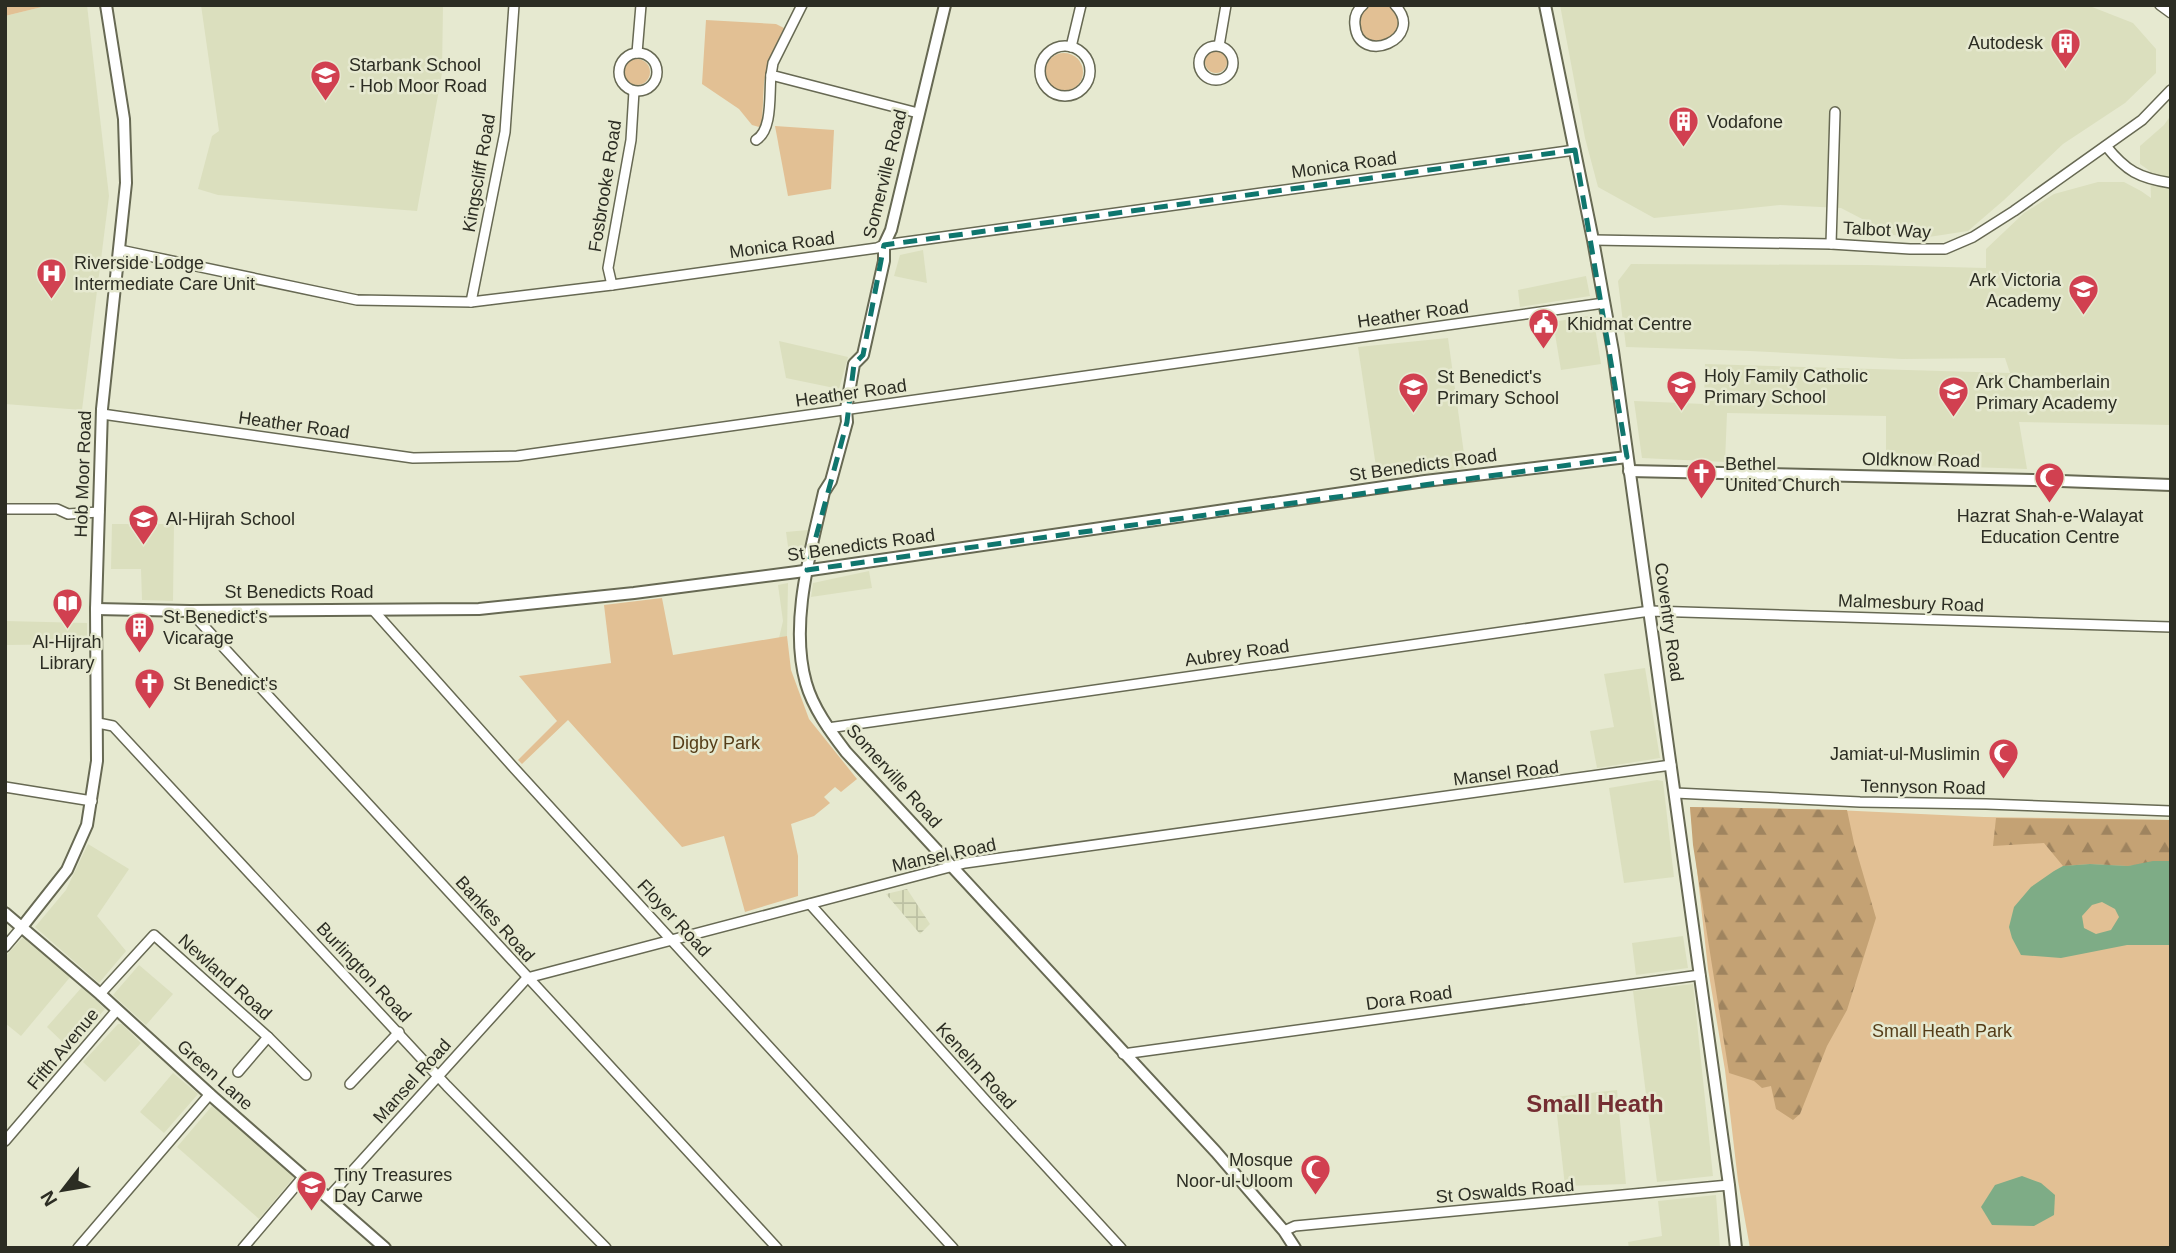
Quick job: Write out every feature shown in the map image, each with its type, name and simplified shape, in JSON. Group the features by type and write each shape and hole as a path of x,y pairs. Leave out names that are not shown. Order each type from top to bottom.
{"street":[{"name":"Hob Moor Road","path":"22,927 67,870 87,825 97,761 96,609 102,414 126,183 124,119 106,5"},
{"name":"Kingscliff Road","path":"471,302 505,131 514,5"},
{"name":"Fosbrooke Road","path":"612,285 608,268 631,140 634,91 623,84 619,71 625,58 637,53 641,5"},
{"path":"756,140 767,127 773,63 802,5"},
{"name":"Somerville Road","path":"945,5 891,230 884,245 884,261 863,355 854,364 846,409 847,422 831,481 824,492 807,570 801,620 806,683 828,728 846,752 1216,1152 1296,1248"},
{"path":"1071,47 1081,5"},
{"path":"1219,46 1226,5"},
{"path":"1363,5 1355,16 1356,31 1365,43 1377,47 1389,45 1399,37 1402,30 1403,19 1395,5"},
{"name":"Coventry Road","path":"1545,5 1604,303 1650,611 1736,1248"},
{"path":"2160,5 2171,13"},
{"path":"1071,47 1087,60 1090,70 1088,80 1074,95 1053,94 1040,78 1040,67 1051,50 1071,47"},
{"path":"634,91 646,89 656,76 652,60 637,53"},
{"path":"771,75 918,113"},
{"name":"Talbot Way","path":"1593,240 1945,248 1973,237 2014,211 2142,120 2171,90"},
{"path":"1831,244 1835,112"},
{"path":"2106,145 2124,167 2154,181 2171,183"},
{"name":"Monica Road","path":"120,250 357,300 471,302 612,285 1575,150"},
{"name":"Heather Road","path":"102,414 413,458 517,456 1604,303"},
{"name":"St Benedicts Road","path":"96,609 479,609 634,593 1425,481 1627,457"},
{"name":"Oldknow Road","path":"1629,471 2171,485"},
{"path":"5,509 57,509 68,514 99,512"},
{"name":"Floyer Road","path":"373,610 953,1248"},
{"name":"Bankes Road","path":"190,611 395,830 527,978 777,1248"},
{"name":"Malmesbury Road","path":"1650,611 2171,627"},
{"name":"Aubrey Road","path":"828,728 1650,611"},
{"name":"Burlington Road","path":"98,723 113,726 439,1075 606,1248"},
{"name":"Mansel Road","path":"328,1198 527,978 965,863 1671,765"},
{"path":"5,787 92,802"},
{"name":"Tennyson Road","path":"1675,793 1860,802 2171,811"},
{"name":"Kenelm Road","path":"810,904 1121,1248"},
{"name":"Green Lane","path":"5,913 100,993 209,1094 385,1248"},
{"path":"5,947 22,927"},
{"name":"Newland Road","path":"100,993 153,935 268,1037 238,1072"},
{"name":"Dora Road","path":"1123,1054 1700,975"},
{"name":"Fifth Avenue","path":"5,1141 117,1010"},
{"path":"350,1084 399,1032"},
{"path":"268,1037 306,1075"},
{"path":"78,1248 209,1094"},
{"path":"243,1248 304,1176"},
{"name":"St Oswalds Road","path":"1284,1231 1295,1226 1729,1185"}],"highlighted area":[{"path":"1575,150 1627,457 807,570 847,422 854,364 863,355 884,245"}],"shaded area":[{"name":"Riverside Lodge Intermediate Care Unit","path":"50,5 87,5 109,196 82,410 5,404 5,16"},
{"name":"Starbank School - Hob Moor Road","path":"201,5 443,5 442,73 417,211 218,195 198,189 212,136 219,131"},
{"path":"1560,5 2087,5 2133,23 2156,49 2156,73 2125,103 2063,144 1968,231 1922,238 1893,235 1841,208 1780,205 1654,218 1598,187 1585,138"},
{"path":"2171,115 2171,425 2019,422 2027,469 1886,464 1886,416 1727,413 1725,462 1642,458 1634,401 1704,404 1705,364 2010,373 2005,358 1902,359 1626,347 1618,281 1631,264 1986,268 1986,249 2024,213 2054,194 2098,182 2124,182 2151,198 2150,171 2140,164 2140,146 2164,125"},
{"path":"923,250 927,283 894,276 900,255"},
{"path":"1586,276 1590,296 1520,307 1518,290"},
{"path":"1593,315 1601,364 1561,370 1553,322"},
{"name":"St Benedict's Primary School","path":"1448,338 1466,468 1378,480 1358,347"},
{"path":"779,341 848,357 839,389 786,378"},
{"name":"Al-Hijrah School","path":"112,524 174,524 173,601 142,600 141,569 111,569"},
{"path":"808,530 801,561 790,561 786,532"},
{"path":"869,571 872,588 811,597 813,583"},
{"path":"788,583 787,636 779,638 783,621 778,585"},
{"path":"5,621 87,623 87,644 5,645"},
{"path":"1645,668 1660,758 1597,768 1590,731 1614,727 1604,674"},
{"path":"1663,781 1674,877 1624,883 1609,788"},
{"path":"88,844 129,869 97,916 126,951 99,983 35,927 66,890"},
{"path":"2171,861 2171,945 2127,945 2061,958 2021,955 2009,927 2014,907 2031,887 2063,866 2128,866","holes":["2102,902 2115,909 2119,917 2111,930 2096,934 2084,928 2082,916 2092,905"]},
{"path":"907,889 930,924 920,934 886,894"},
{"path":"24,936 71,976 21,1036 5,1023 5,957"},
{"path":"1683,936 1688,968 1636,975 1632,943"},
{"path":"139,965 173,994 146,1025 113,995"},
{"path":"1693,984 1713,1176 1657,1182 1633,991"},
{"path":"82,987 105,1009 70,1049 47,1027"},
{"path":"118,1024 122,1024 141,1043 105,1082 83,1062"},
{"path":"173,1073 198,1094 164,1133 140,1112"},
{"path":"1617,1090 1626,1184 1565,1186 1555,1097"},
{"path":"212,1106 295,1176 259,1219 177,1147"},
{"path":"2022,1176 2041,1183 2055,1195 2054,1215 2034,1226 1992,1225 1981,1207 1995,1185"},
{"path":"1716,1195 1720,1248 1629,1248 1628,1242 1662,1236 1658,1201"}],"green space":[{"path":"1378,3 1392,9 1398,23 1392,37 1378,43 1364,37 1358,23 1364,9"},
{"path":"5,5 50,5 5,16"},
{"path":"706,20 776,24 784,28 769,59 764,82 762,122 759,127 752,125 739,109 702,84"},
{"path":"1212,51 1220,51 1227,58 1227,66 1220,73 1212,73 1205,66 1205,58"},
{"path":"1064,53 1077,59 1083,72 1077,85 1064,91 1051,85 1045,72 1051,59"},
{"path":"637,59 646,63 650,72 646,81 637,85 628,81 624,72 628,63"},
{"path":"775,126 834,130 831,189 788,196"},
{"name":"Digby Park","path":"662,598 673,655 787,636 791,670 809,719 857,779 841,792 835,787 824,797 830,803 814,816 791,824 798,856 798,896 745,912 724,836 682,847 568,720 522,764 518,760 557,721 519,676 611,663 604,605"},
{"name":"Small Heath Park","path":"1690,807 2171,820 2171,1248 1750,1248 1708,969"},
{"path":"1690,807 1847,810 1876,918 1847,1010 1827,1046 1800,1114 1793,1120 1776,1109 1771,1086 1762,1088 1754,1081 1729,1073 1693,845"},
{"path":"1996,818 2171,820 2171,861 2128,866 2063,866 2044,843 1993,846"}],"place":[{"name":"Autodesk","path":"2066,70"},
{"name":"Starbank School - Hob Moor Road","path":"326,102"},
{"name":"Vodafone","path":"1684,149"},
{"name":"Riverside Lodge Intermediate Care Unit","path":"51,300"},
{"name":"Ark Victoria Academy","path":"2084,317"},
{"name":"Khidmat Centre","path":"1544,351"},
{"name":"Holy Family Catholic Primary School","path":"1681,413"},
{"name":"St Benedict's Primary School","path":"1414,414"},
{"name":"Ark Chamberlain Primary Academy","path":"1953,419"},
{"name":"Bethel United Church","path":"1702,501"},
{"name":"Hazrat Shah-e-Walayat Education Centre","path":"2050,505"},
{"name":"Al-Hijrah School","path":"143,546"},
{"name":"Al-Hijrah Library","path":"67,631"},
{"name":"St Benedict's Vicarage","path":"140,654"},
{"name":"St Benedict's","path":"150,711"},
{"name":"Jamiat-ul-Muslimin","path":"2003,781"},
{"name":"Mosque Noor-ul-Uloom","path":"1316,1197"},
{"name":"Tiny Treasures Day Carwe","path":"311,1212"}],"district":[{"name":"Small Heath","path":"1595,1104"}]}
